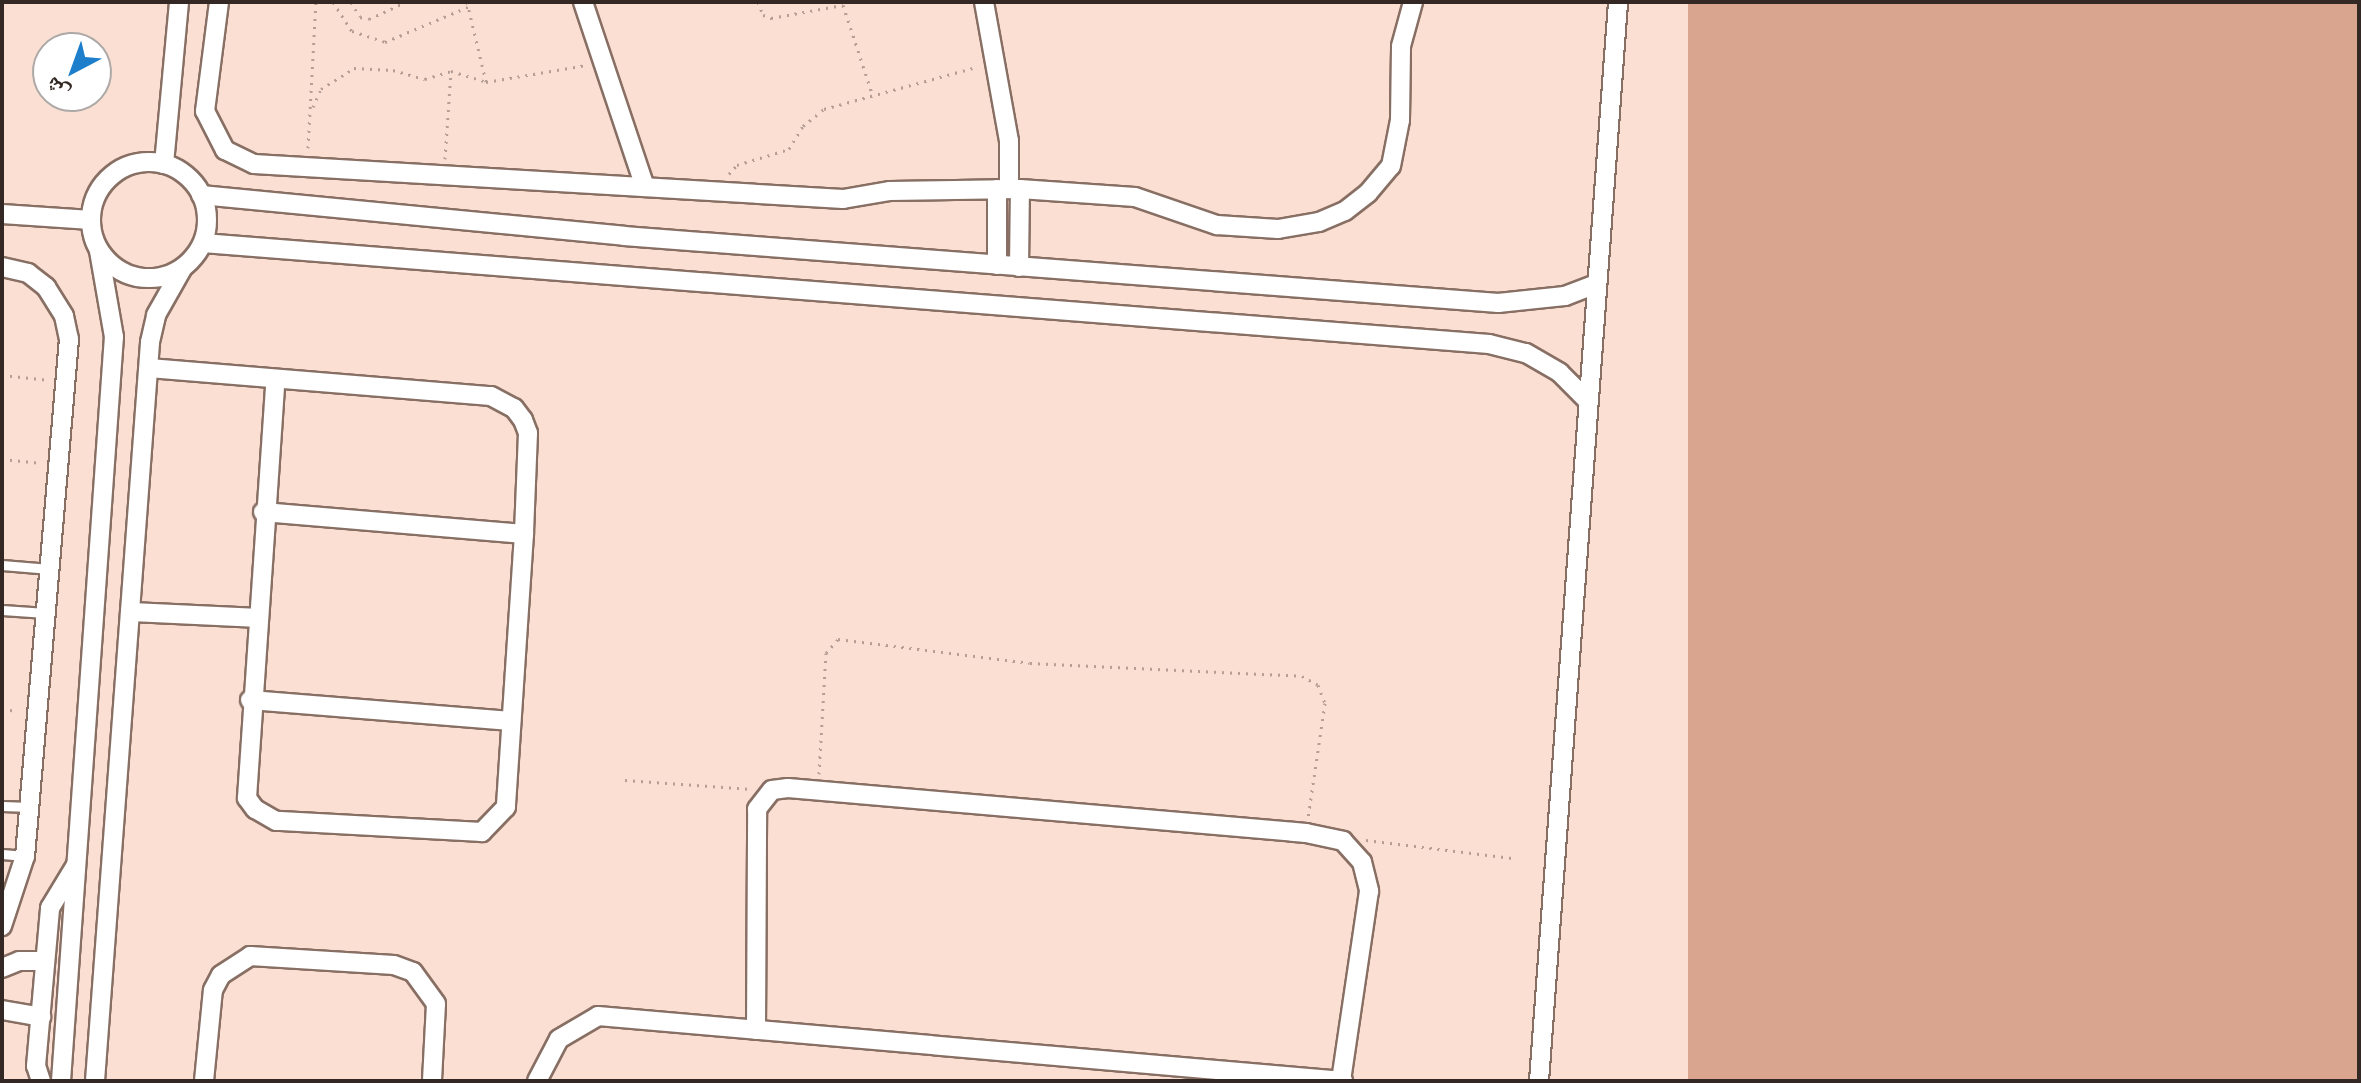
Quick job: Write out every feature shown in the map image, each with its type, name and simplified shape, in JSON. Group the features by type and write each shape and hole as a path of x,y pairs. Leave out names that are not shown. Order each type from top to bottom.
{"street":[{"path":"164,164 179,2"},
{"path":"219,2 205,111 212,132 225,150 243,161 306,168 843,199 890,191 1009,189 1135,197 1217,225 1292,228 1332,217 1368,193 1394,156 1401,46 1413,2"},
{"path":"583,2 600,63 645,187"},
{"path":"984,2 992,63 1009,141 1009,189 1019,267"},
{"path":"1539,1081 1558,882 1587,400 1618,2"},
{"path":"61,1081 114,337 91,220 93,203 113,175 139,163 164,164 185,176 201,195 207,219 203,243 182,269 156,315 149,368 95,1081"},
{"path":"997,265 1009,189"},
{"path":"201,195 1019,267 1498,303 1554,298 1596,284"},
{"path":"2,214 91,220"},
{"path":"203,243 1489,344 1526,353 1560,373 1587,400"},
{"path":"99,251 109,263 137,277 152,279 182,269"},
{"path":"2,267 38,279 59,305 69,339 25,856 2,926"},
{"path":"149,368 275,382 503,400 514,408 528,433 506,807 482,832 276,821 255,809 244,786 275,382"},
{"path":"263,512 524,534"},
{"path":"130,612 256,618"},
{"path":"250,700 511,721"},
{"path":"537,1081 559,1039 598,1016 756,1030 1136,1072 1342,1081 1368,881 1362,862 1343,841 1306,833 818,791 772,790 757,809 756,1030"},
{"path":"41,1081 36,1066 50,908 76,865"},
{"path":"204,1081 213,990 221,975 250,956 394,965 413,972 436,1004 432,1081"},
{"path":"2,968 45,961"},
{"path":"2,1010 41,1017"}],"lane":[{"path":"2,565 50,569"},
{"path":"2,610 46,613"},
{"path":"2,806 30,807"},
{"path":"2,854 25,856"}],"path":[{"path":"306,168 313,107 316,2"},
{"path":"333,2 352,31 385,42 468,4 486,82"},
{"path":"351,2 360,17 369,19 406,2"},
{"path":"758,2 771,18 843,5 873,96"},
{"path":"313,107 335,75 354,68 393,70 425,79 451,71 486,82 600,63"},
{"path":"733,193 728,176 737,165 789,149 803,126 824,109 992,63"},
{"path":"444,175 451,71"},
{"path":"2,375 66,382"},
{"path":"2,459 59,464"},
{"path":"818,791 826,653 838,639 1030,663 1302,676 1318,685 1325,703 1306,833"},
{"path":"625,780 772,790"},
{"path":"1364,840 1512,858"}],"shaded area":[{"path":"1688,2 2359,2 2359,1081 1688,1081"}]}
